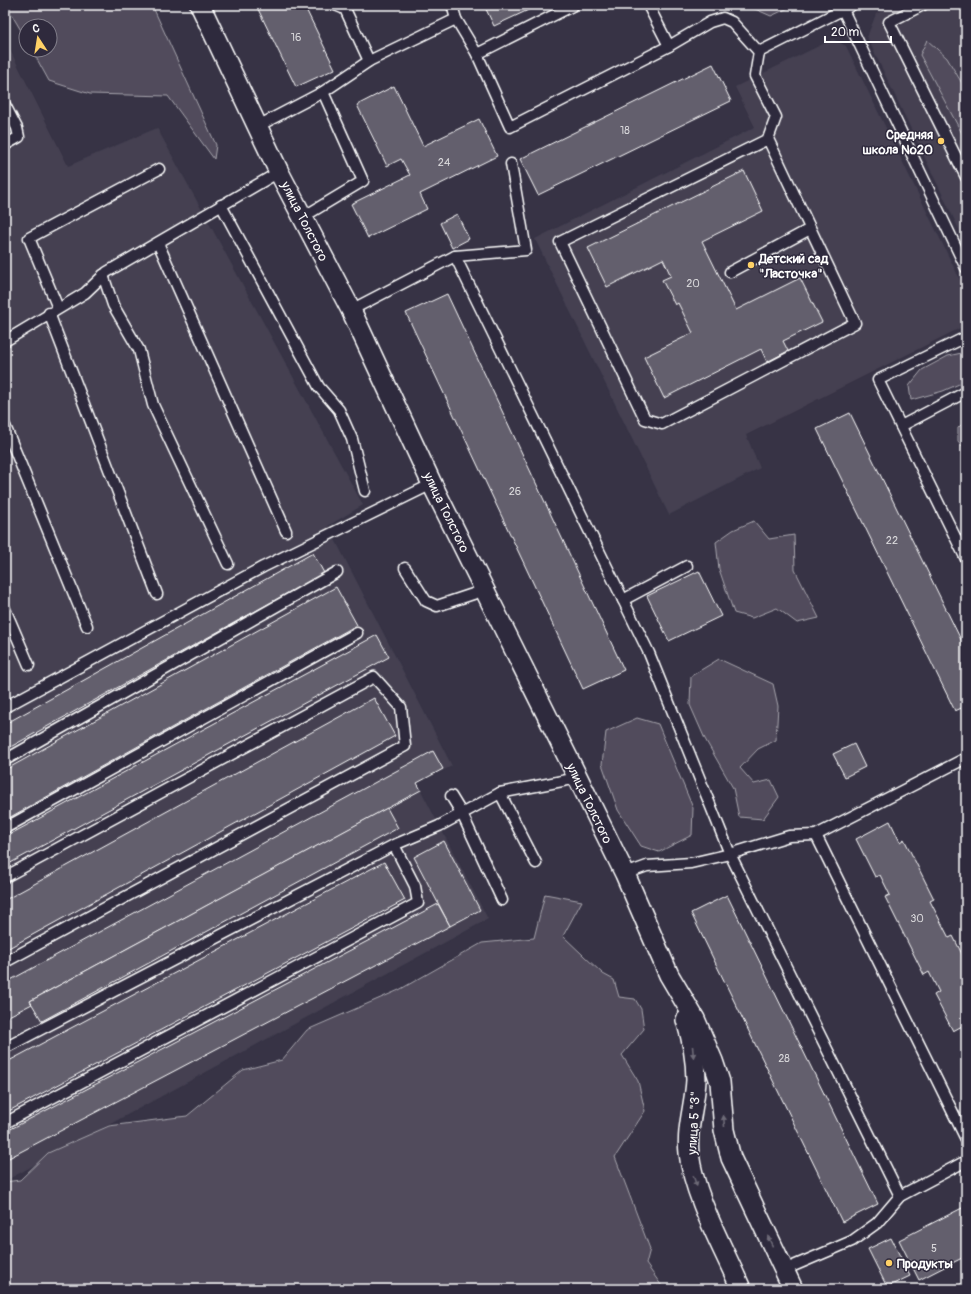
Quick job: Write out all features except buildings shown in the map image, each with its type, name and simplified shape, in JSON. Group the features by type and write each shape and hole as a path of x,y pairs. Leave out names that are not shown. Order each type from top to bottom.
{"street":[{"name":"улица Толстого","path":"200,5 279,172 351,310 432,484 625,874 669,975 695,1019"},
{"name":"улица 5 \"З\"","path":"669,975 692,1038 696,1080 691,1112 689,1151 693,1176 741,1289"},
{"name":"улица 5 \"З\"","path":"695,1019 713,1061 720,1082 724,1130 731,1158 793,1289"}],"lane":[{"path":"335,5 345,9 369,61"},
{"path":"452,5 456,19 477,54 510,127 669,46 710,22 723,18 732,22 759,52"},
{"path":"477,54 574,5"},
{"path":"648,5 669,46"},
{"path":"759,52 852,5"},
{"path":"923,5 889,22 966,177"},
{"path":"843,10 966,268"},
{"path":"258,126 323,92 369,61 456,19"},
{"path":"759,52 755,76 776,117 768,139 560,242 645,419 662,424 855,323 768,139"},
{"path":"303,217 363,181 323,92"},
{"path":"5,106 17,128 18,137 5,145"},
{"path":"351,310 455,256 526,250 511,164"},
{"path":"157,594 29,238 159,169"},
{"path":"5,341 85,293 103,275 158,244 220,205 279,172"},
{"path":"220,205 319,387 339,410 352,439 365,491"},
{"path":"730,272 810,229"},
{"path":"158,244 286,531"},
{"path":"455,256 649,653 730,854 900,1196"},
{"path":"103,275 113,305 139,350 153,405 228,564"},
{"path":"966,337 878,380 966,559"},
{"path":"900,426 966,392"},
{"path":"5,426 87,626"},
{"path":"5,707 263,567 432,484"},
{"path":"623,600 687,566"},
{"path":"405,568 426,601 437,606 485,590"},
{"path":"5,760 337,572"},
{"path":"5,609 29,665"},
{"path":"5,828 357,633"},
{"path":"5,877 374,678 401,707 405,746 5,962"},
{"path":"625,874 647,866 691,863 730,854 789,836 816,834 966,758"},
{"path":"5,1048 394,845 462,814 500,793 578,778"},
{"path":"500,793 536,863"},
{"path":"451,796 462,814 502,900"},
{"path":"816,834 966,1139"},
{"path":"5,1123 418,903 415,886 394,845"},
{"path":"784,1270 852,1241 877,1223 900,1196 966,1161"}],"shaded area":[{"path":"6,5 152,5 216,145 214,159 168,96 90,94 49,81 36,58 58,58 58,18 18,18 18,25"},
{"path":"746,5 795,5 771,16"},
{"name":"Средняя школа №20","path":"894,5 966,5 966,244 867,37 876,14"},
{"name":"Детский сад \"Ласточка\"","path":"833,39 846,46 966,292 966,325 746,435 760,468 669,515 535,239 755,127 735,87"},
{"path":"5,40 68,166 157,128 363,505 328,526 452,766 417,783 488,919 5,1181"},
{"path":"927,40 947,58 966,90 966,141 920,55"},
{"path":"966,352 966,381 943,391 911,400 909,386 922,370 948,356"},
{"path":"966,420 966,451 958,441 958,428"},
{"path":"754,521 769,539 794,535 795,570 819,618 797,623 777,608 752,618 734,613 719,569 716,542 733,530"},
{"path":"719,659 773,684 778,706 776,740 758,749 740,768 754,784 771,780 779,797 763,819 739,817 733,788 705,739 690,705 691,676"},
{"path":"637,718 658,724 693,808 692,835 659,852 641,846 618,810 602,764 606,732"},
{"path":"545,894 582,901 563,936 603,974 614,980 619,997 635,999 641,1009 644,1029 622,1055 638,1081 645,1111 615,1157 650,1249 646,1264 664,1289 5,1289 5,1182 20,1180 48,1153 109,1126 187,1116 243,1070 282,1060 307,1030 399,990 482,943 534,938"}],"place":[{"name":"Средняя школа №20","path":"941,141"},
{"name":"Детский сад \"Ласточка\"","path":"751,265"},
{"name":"Продукты","path":"889,1263"}]}
